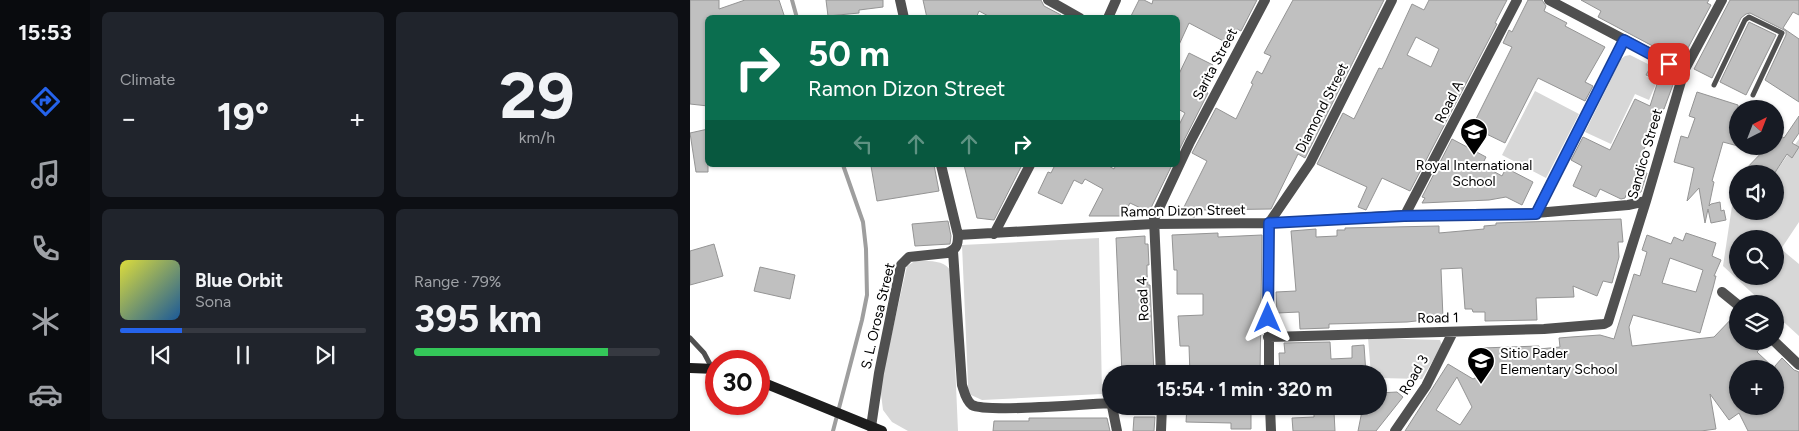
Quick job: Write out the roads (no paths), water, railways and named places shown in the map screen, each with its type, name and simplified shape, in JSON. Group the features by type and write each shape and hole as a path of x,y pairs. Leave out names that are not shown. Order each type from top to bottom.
{"street":[{"path":"900,0 903,15"},
{"path":"1048,0 1075,15"},
{"path":"1109,15 1116,0"},
{"name":"Sarita Street","path":"1180,163 1265,0"},
{"name":"Diamond Street","path":"1269,223 1310,163 1392,0"},
{"name":"Road A","path":"1404,216 1517,0"},
{"path":"1550,0 1684,71"},
{"name":"Sandico Street","path":"1608,322 1684,71 1722,0"},
{"path":"1536,214 1624,40"},
{"path":"941,167 958,235 958,243 953,251 962,384 966,398 972,405 994,408 1102,404"},
{"path":"994,234 1029,167"},
{"name":"Sarita Street","path":"1153,224 1178,167"},
{"name":"Ramon Dizon Street","path":"958,235 1153,224 1269,223 1404,216 1536,214 1628,206 1646,201"},
{"path":"1269,223 1269,365"},
{"name":"Road 4","path":"1153,224 1161,365"},
{"name":"S. L. Orosa Street","path":"871,427 878,373 901,265 909,256 953,251"},
{"path":"1722,292 1729,298"},
{"name":"Road 1","path":"1268,337 1544,328 1604,324 1608,322"},
{"name":"Road 3","path":"1395,431 1426,386 1453,332"},
{"path":"1783,350 1799,365"},
{"path":"690,368 705,369"},
{"path":"770,385 882,431"},
{"path":"1114,415 1116,431"},
{"path":"1161,431 1162,415"},
{"path":"1270,415 1271,431"}],"lane":[{"path":"1714,85 1745,20 1749,17 1782,33 1754,95"},
{"path":"690,338 705,355"}],"waterway":[{"path":"792,0 796,15"},
{"path":"833,431 867,295 866,249 863,222 844,167"}],"place":[{"name":"Royal International School","path":"1474,156"},
{"name":"Sitio Pader Elementary School","path":"1481,385"}]}
